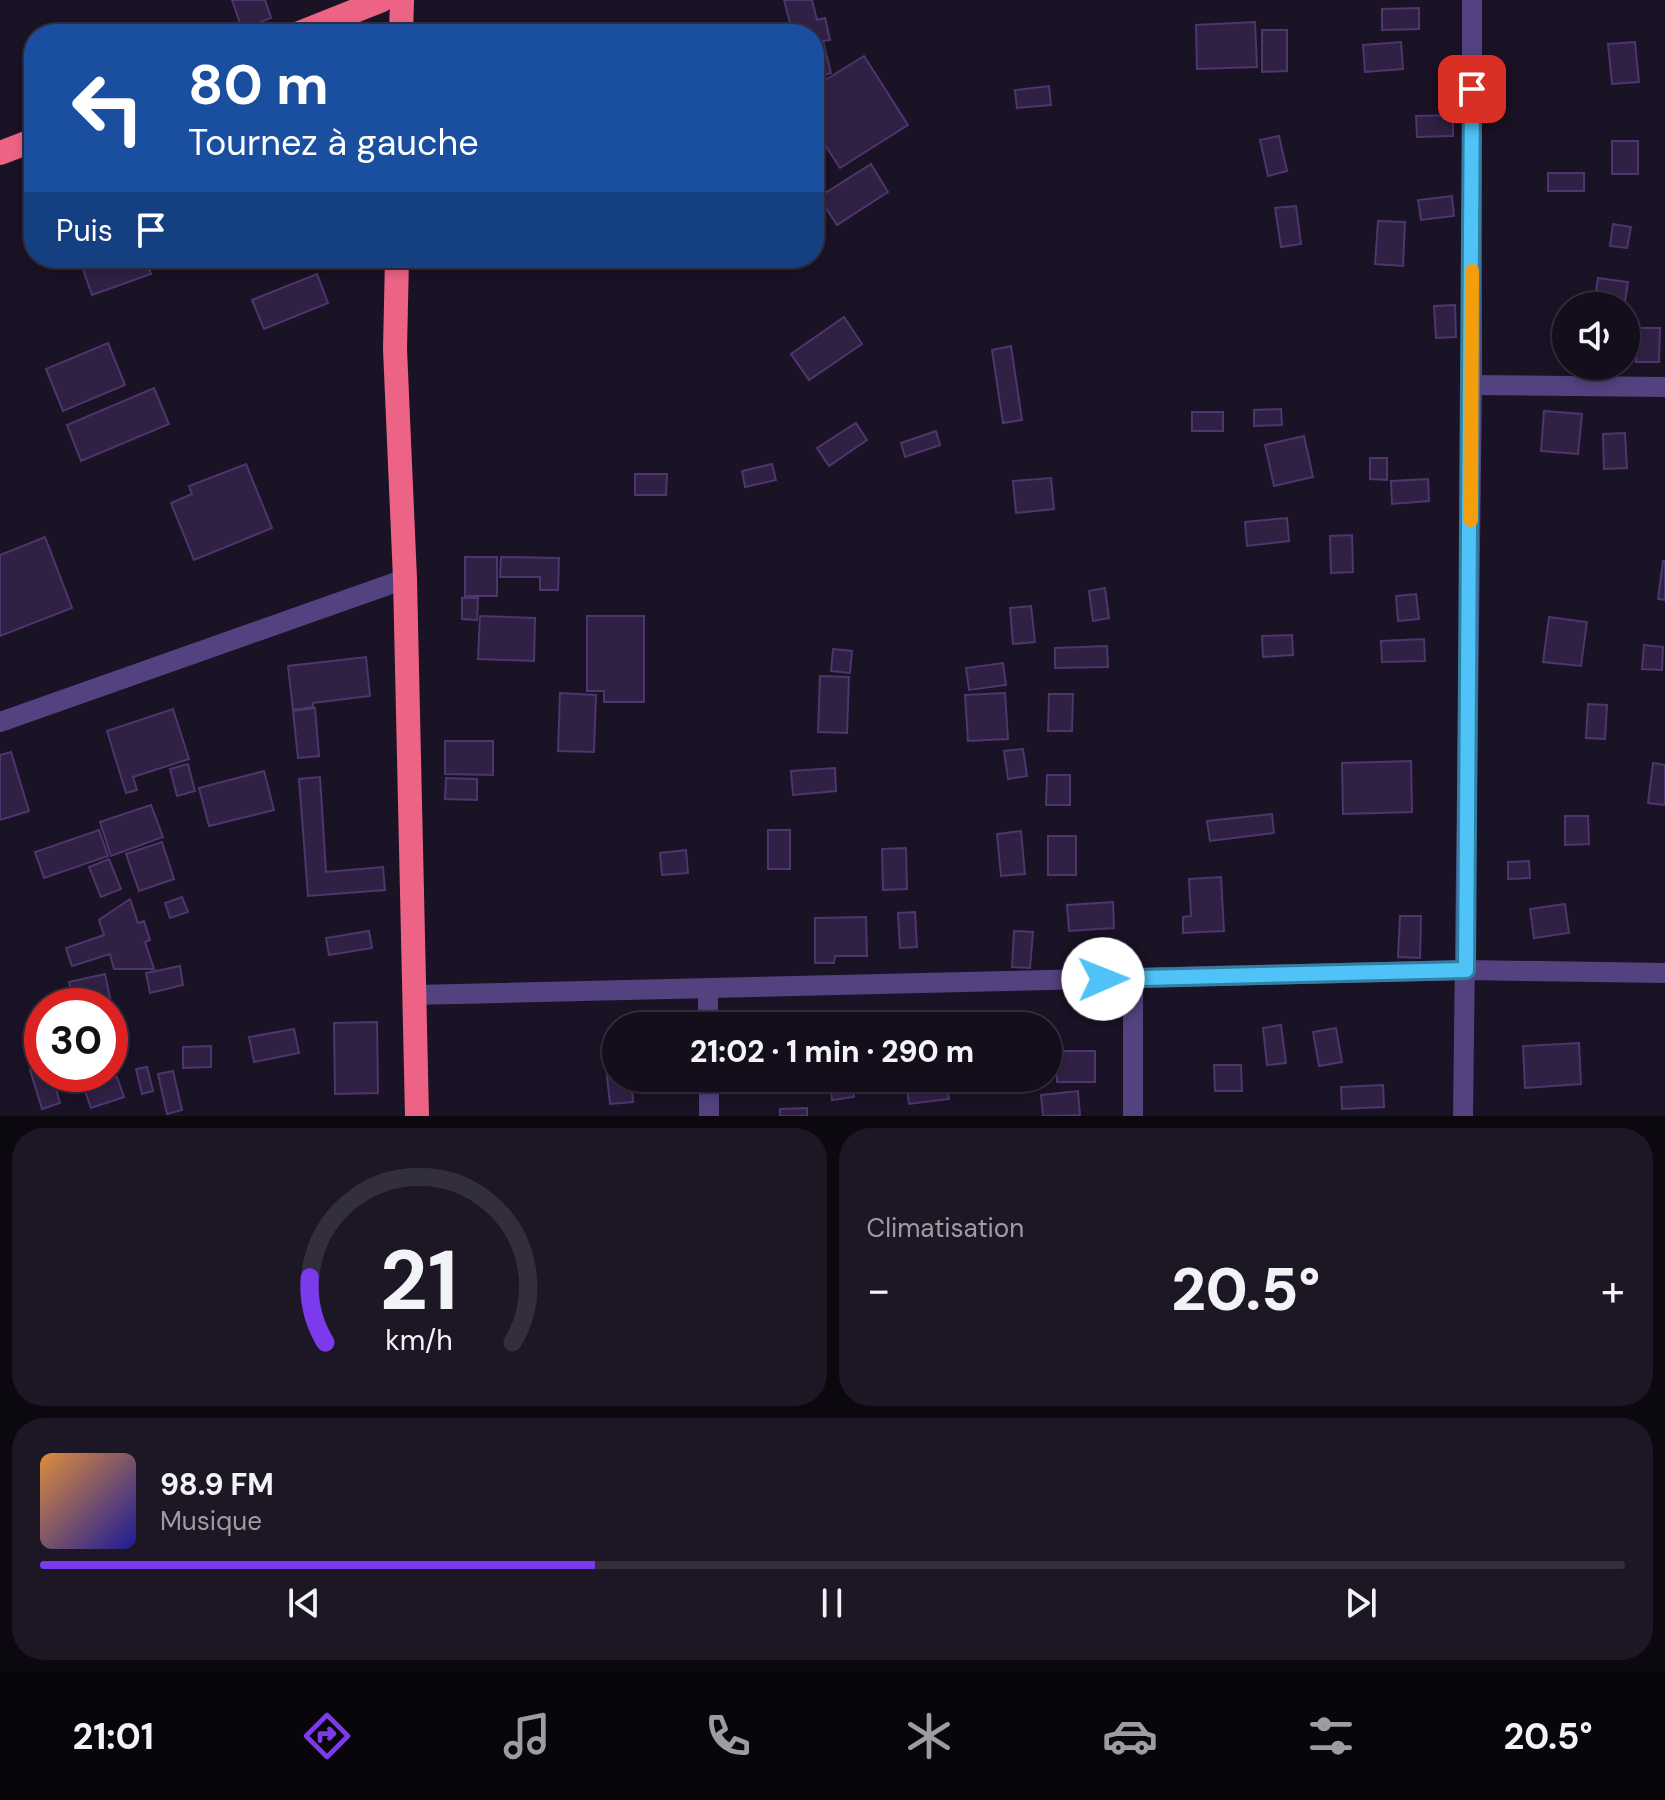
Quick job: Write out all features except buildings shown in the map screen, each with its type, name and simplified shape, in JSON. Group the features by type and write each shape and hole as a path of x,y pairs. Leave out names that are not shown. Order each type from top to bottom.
{"highway":[{"path":"322,24 382,0"},
{"path":"401,24 402,0"},
{"path":"0,153 24,144"},
{"path":"397,268 395,349 405,579 417,1116"}],"street":[{"path":"1463,1116 1472,385 1472,0"},
{"path":"1472,385 1665,387"},
{"path":"0,722 405,579"},
{"path":"414,995 1466,970 1665,973"},
{"path":"1133,978 1133,1116"},
{"path":"708,988 708,1012"},
{"path":"709,1092 709,1116"}],"slow traffic":[{"path":"1471,520 1472,271"}],"route":[{"path":"1103,979 1466,970 1472,89"}]}
